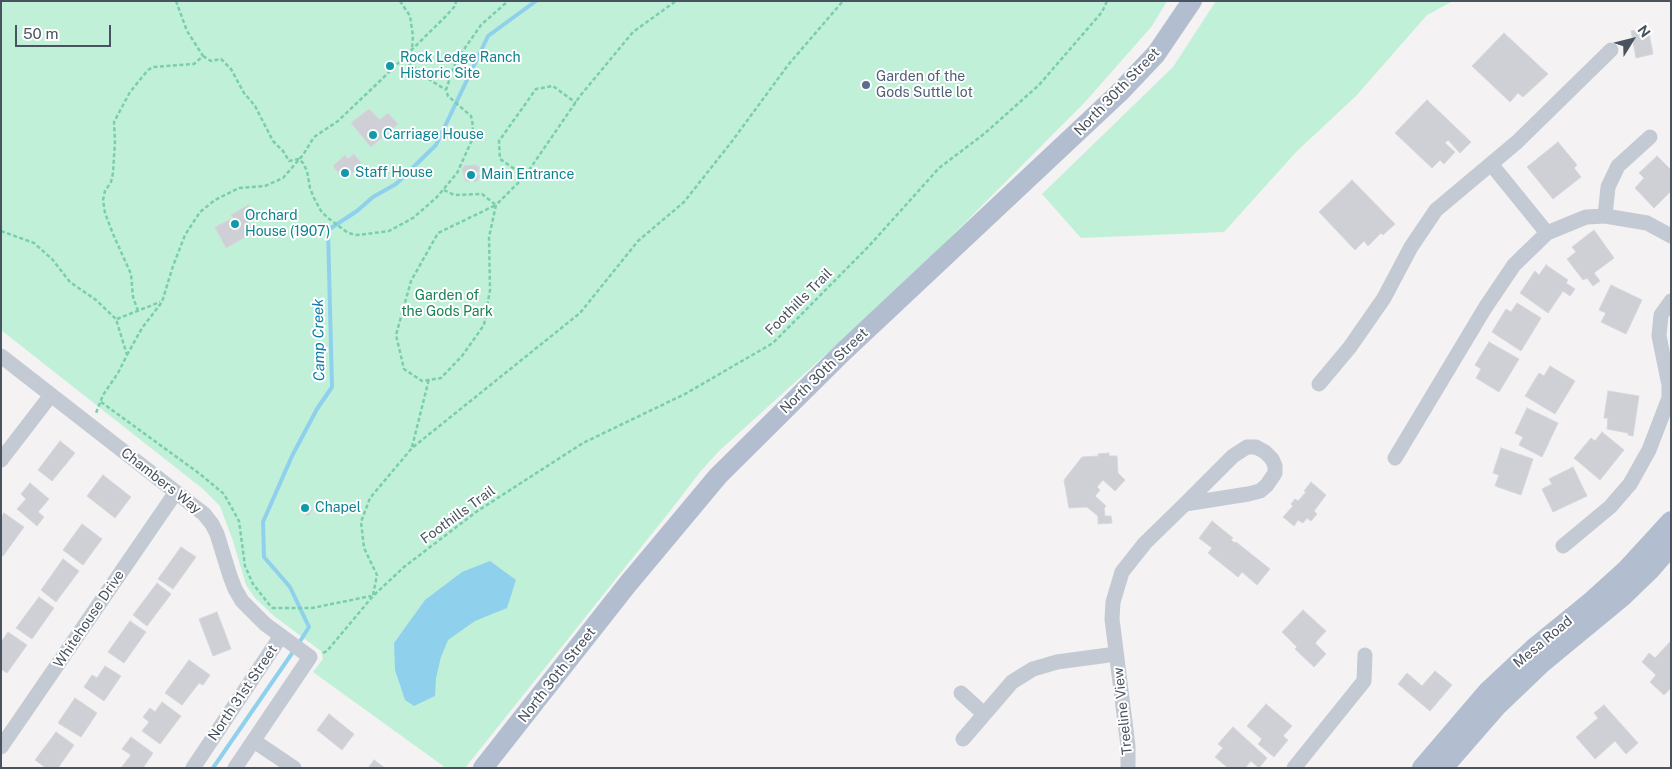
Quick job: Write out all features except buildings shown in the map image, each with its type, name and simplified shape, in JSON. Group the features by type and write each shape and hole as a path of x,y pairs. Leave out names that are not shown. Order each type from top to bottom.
{"main road":[{"name":"North 30th Street","path":"483,768 627,585 718,476 850,346 1119,93 1156,54 1192,1"},
{"name":"Mesa Road","path":"1422,768 1488,691 1534,648 1619,577 1671,521"},
{"name":"Mesa Road","path":"1443,768 1497,706 1542,663 1622,597 1671,546"}],"street":[{"path":"1319,384 1350,347 1384,298 1411,247 1436,210 1551,110 1610,50"},
{"path":"1605,216 1608,187 1618,166 1650,137"},
{"path":"1491,164 1547,233"},
{"path":"1395,458 1485,308 1514,265 1547,233 1586,216 1605,216 1646,223 1671,236"},
{"path":"1563,546 1610,507 1630,484 1649,450 1669,398 1669,385 1659,336 1661,315 1671,301"},
{"name":"Chambers Way","path":"1,356 204,514 212,524 222,546 235,590 242,601 281,636"},
{"path":"1,460 51,395"},
{"name":"Treeline View","path":"1128,768 1128,746 1112,619 1113,602 1122,572 1130,559 1145,543 1184,504 1233,456 1247,447 1256,447 1272,459 1275,473 1260,491 1184,504"},
{"name":"Whitehouse Drive","path":"1,747 176,492"},
{"name":"North 31st Street","path":"193,768 281,636 310,657"},
{"name":"Treeline View","path":"963,739 1012,682 1033,669 1057,662 1116,654"},
{"path":"1294,768 1308,753 1364,681 1365,655"},
{"path":"235,768 310,657"},
{"path":"961,692 984,714"},
{"path":"254,741 294,768"}],"path":[{"path":"176,1 187,31 203,56 211,61 222,59 225,62 244,93 255,106 272,142 289,161 299,159"},
{"path":"400,1 410,16 413,36 412,49"},
{"path":"91,426 103,395 118,373 142,328 162,302 185,235 200,212 216,200 239,188 265,186 284,178 314,137 338,121 446,17 455,6 456,1"},
{"path":"446,90 460,54 496,10 508,1"},
{"path":"496,205 489,237 490,290 484,325 462,356 441,378 422,380 404,368 396,335 411,281 438,233 496,205 525,176 576,103 632,32 676,1"},
{"path":"272,608 312,608 372,596 377,575 364,548 361,522 370,498 412,448 580,313 638,241 684,202 733,140 788,65 843,1"},
{"name":"Foothills Trail","path":"310,657 327,651 372,596 404,568 476,512 583,442 685,394 772,343 869,246 939,168 984,134 1039,85 1102,12 1107,1"},
{"path":"138,311 133,297 130,274 113,234 104,206 105,191 111,182 113,173 114,122 130,92 148,70 153,67 194,64 203,56"},
{"path":"299,159 307,171 310,188 321,211 343,231 357,235 389,231 413,218 444,190 457,173 472,140 474,126 471,116 448,96 446,90 424,76 403,58"},
{"path":"525,176 500,159 499,141 536,89 553,86 576,103"},
{"path":"444,190 454,195 482,194 496,205"},
{"path":"1,232 34,243 52,260 70,282 96,300 116,319 127,355"},
{"path":"116,319 162,302"},
{"path":"412,448 430,379"}],"green space":[{"name":"Garden of the Gods Park","path":"1,1 1167,1 1152,26 1086,101 908,280 719,451 700,472 465,768 446,768 313,672 323,659 321,651 274,616 255,598 246,585 220,506 203,489 1,330"},
{"path":"1216,1 1453,1 1427,15 1356,96 1297,151 1224,232 1081,238 1042,194 1173,67"}],"water":[{"path":"490,561 516,580 507,608 475,621 448,640 441,657 436,678 435,696 414,706 405,700 395,670 394,643 425,600 462,572"}],"waterway":[{"name":"Camp Creek","path":"299,643 309,627 290,587 264,557 263,522 292,456 317,409 332,387 328,230 357,211 373,197 396,184 436,145 488,36 536,1"},
{"name":"Camp Creek","path":"213,768 295,649"}],"place":[{"name":"Rock Ledge Ranch Historic Site","path":"390,66"},
{"name":"Garden of the Gods Suttle lot","path":"866,85"},
{"name":"Carriage House","path":"373,135"},
{"name":"Staff House","path":"345,173"},
{"name":"Main Entrance","path":"471,175"},
{"name":"Orchard House (1907)","path":"235,224"},
{"name":"Chapel","path":"305,508"}]}
